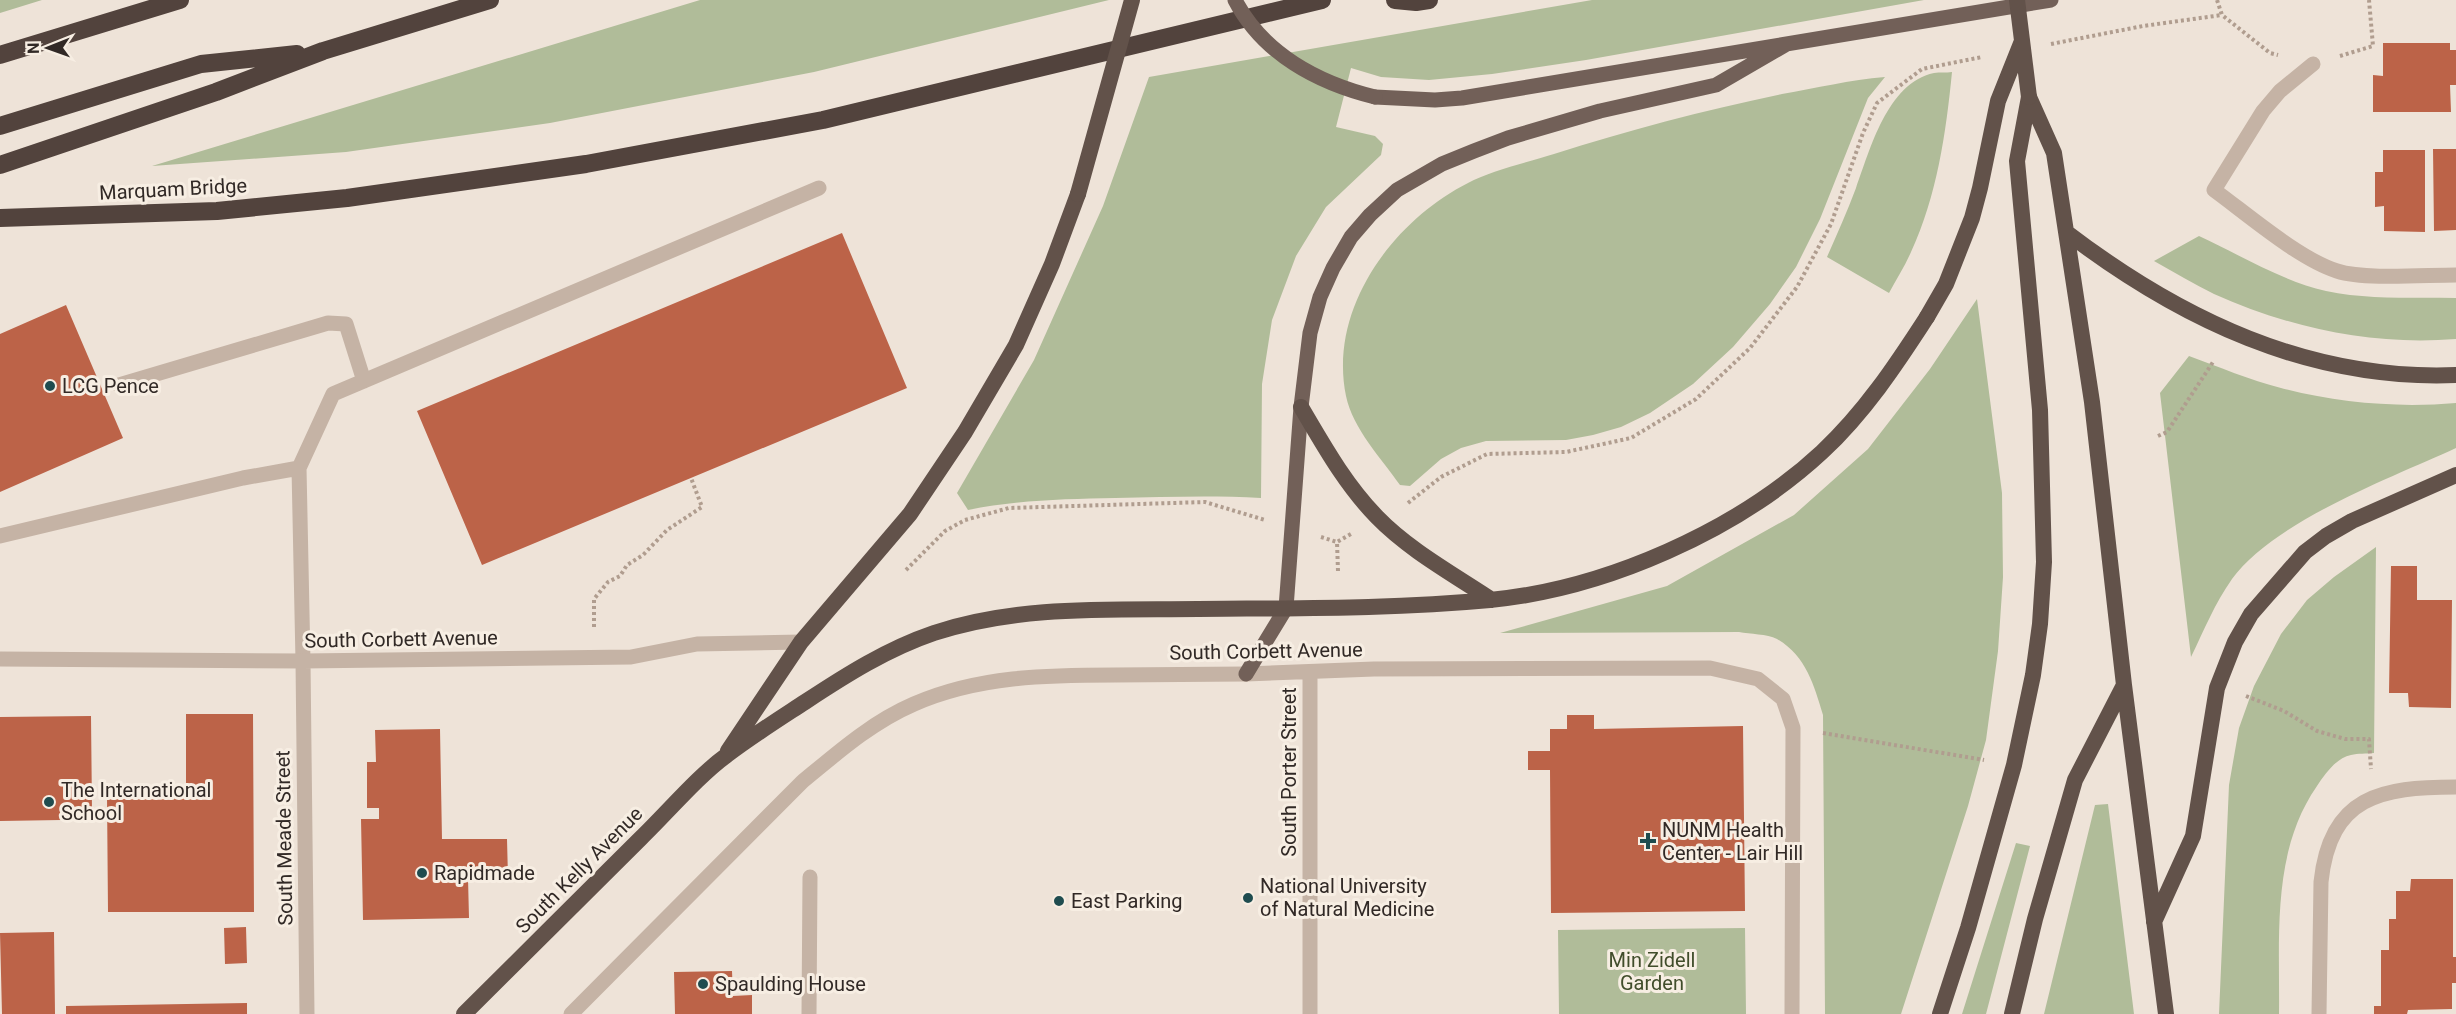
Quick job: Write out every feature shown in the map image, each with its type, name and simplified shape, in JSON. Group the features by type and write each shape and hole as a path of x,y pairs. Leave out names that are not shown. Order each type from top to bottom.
{"highway":[{"path":"0,55 180,0"},
{"path":"0,165 216,92 323,51 490,0"},
{"path":"724,757 801,642 910,514 965,432 1016,345 1052,264 1078,194 1132,0"},
{"name":"Marquam Bridge","path":"0,218 217,211 347,198 586,164 823,120 1322,0"},
{"path":"1395,0 1416,2 1428,0"},
{"path":"2017,0 2029,98 2054,153 2092,402 2124,685 2166,1014"},
{"path":"724,757 822,690 880,655 932,634 960,626 1001,618 1085,610 1286,608 1492,600 1553,590 1604,576 1712,531 1769,493 1821,453 1868,402 1898,363 1946,284 1972,218 1998,101 2022,41"},
{"path":"0,126 201,64 323,51"},
{"path":"1940,1014 1968,928 2014,765 2033,675 2040,624 2044,562 2040,410 2017,161 2029,98"},
{"path":"2066,232 2122,273 2199,317 2273,347 2364,372 2431,376 2456,375"},
{"path":"1301,407 1336,467 1378,518 1406,542 1492,600"},
{"path":"2153,923 2193,836 2217,688 2235,642 2251,614 2305,552 2326,536 2352,521 2456,475"},
{"path":"2012,1014 2035,919 2075,780 2124,685"},
{"name":"South Kelly Avenue","path":"464,1014 724,757"}],"main road":[{"path":"1235,0 1252,25 1290,62 1330,83 1375,97 1435,100 1462,98 2051,0"},
{"path":"1246,674 1286,608 1301,407 1310,333 1320,297 1351,237 1370,215 1397,190 1442,164 1509,138 1600,111 1716,85 1785,45"}],"street":[{"path":"2313,64 2280,91 2263,111 2214,190 2315,262 2337,271 2356,275 2456,275"},
{"path":"0,536 243,478 299,468 333,394 819,188"},
{"path":"119,385 328,322 346,324 364,381"},
{"name":"South Meade Street","path":"299,468 307,1014"},
{"name":"South Corbett Avenue","path":"0,659 303,661 593,658 631,657 697,644 801,642"},
{"name":"South Corbett Avenue","path":"571,1014 802,782 839,751 878,723 913,705 970,686 1036,675 1310,673 1385,669 1710,668 1758,679 1783,699 1793,728"},
{"name":"South Porter Street","path":"1310,673 1310,1014"},
{"path":"1792,1014 1793,728"},
{"path":"2319,1014 2323,861 2330,840 2339,824 2362,803 2373,797 2402,789 2456,787"},
{"path":"810,877 810,1014"}],"path":[{"path":"2217,0 2222,15 2270,53 2313,64 2373,46 2369,0"},
{"path":"2050,44 2143,26 2222,15"},
{"path":"1408,503 1441,477 1487,454 1566,452 1631,438 1696,399 1750,348 1797,286 1830,224 1863,133 1877,103 1922,69 1991,55"},
{"path":"2158,436 2167,432 2213,362"},
{"path":"593,658 594,599 608,582 620,576 627,565 643,555 667,530 702,507 692,478"},
{"path":"903,573 945,531 965,520 1009,508 1205,502 1265,521"},
{"path":"1315,535 1337,542 1354,532"},
{"path":"1337,542 1338,571"},
{"path":"2246,696 2284,711 2317,731 2345,739 2368,739 2373,797"},
{"path":"1793,728 2014,765"}],"green space":[{"path":"0,0 42,0 0,13"},
{"path":"700,0 1109,0 814,72 550,123 346,152 152,166"},
{"path":"1592,0 1924,0 1586,60 1492,74 1429,80 1381,77 1351,68 1336,127 1375,136 1383,144 1381,155 1326,207 1296,256 1272,320 1262,384 1261,498 1188,496 1059,500 1023,502 968,510 957,493 1034,360 1103,206 1149,77"},
{"path":"1952,72 1939,164 1928,209 1909,257 1889,293 1827,257 1853,197 1874,138 1892,104 1918,79 1934,73"},
{"path":"1885,77 1868,98 1820,219 1796,267 1770,304 1733,347 1693,384 1650,413 1621,427 1566,440 1486,441 1461,448 1441,459 1410,486 1400,485 1368,443 1355,420 1346,396 1343,363 1347,331 1357,300 1372,271 1392,244 1415,220 1440,199 1468,183 1510,167 1724,107 1833,84"},
{"path":"2199,236 2293,281 2326,291 2374,297 2456,298 2456,339 2394,340 2332,332 2302,325 2214,294 2154,261"},
{"path":"1977,299 2002,493 2003,577 1998,651 1986,740 1968,806 1901,1014 1825,1014 1823,715 1812,682 1795,654 1773,637 1739,632 1500,633 1667,586 1794,515 1868,449 1930,369"},
{"path":"2189,356 2269,385 2346,401 2412,405 2456,403 2456,448 2335,503 2276,538 2251,558 2232,579 2215,607 2191,657 2160,393"},
{"path":"2376,547 2374,753 2346,757 2331,767 2302,812 2292,839 2281,896 2279,1014 2219,1014 2229,785 2239,728 2254,686 2281,634 2307,600"},
{"path":"2108,804 2134,1014 2044,1014 2095,805"},
{"path":"2016,843 2030,846 1986,1014 1962,1014"},
{"name":"Min Zidell Garden","path":"1745,928 1746,1014 1559,1014 1558,930"}],"building":[{"path":"2383,43 2450,43 2450,50 2456,50 2456,85 2450,85 2451,112 2373,112 2373,75 2383,76"},
{"path":"2433,149 2456,149 2456,230 2434,231"},
{"path":"2383,150 2425,150 2425,232 2384,231 2384,206 2375,207 2375,172 2383,172"},
{"path":"842,233 907,388 482,565 417,411"},
{"name":"LCG Pence","path":"66,305 123,438 0,492 0,334"},
{"path":"2391,566 2417,566 2417,600 2452,600 2451,708 2409,707 2408,693 2389,693"},
{"path":"186,714 253,714 254,912 108,912 107,796 186,795"},
{"name":"NUNM Health Center - Lair Hill","path":"1567,715 1594,715 1594,729 1743,726 1745,911 1551,913 1550,770 1528,770 1528,751 1550,751 1550,729 1567,729"},
{"path":"91,716 92,811 60,812 61,820 0,821 0,717"},
{"path":"440,729 442,839 507,839 508,878 468,878 469,918 363,920 361,819 379,819 379,808 367,808 367,762 376,762 375,730"},
{"path":"2411,879 2453,879 2453,957 2456,957 2456,983 2452,983 2452,1009 2408,1010 2407,1014 2374,1014 2374,1006 2381,1006 2381,950 2389,950 2389,919 2396,919 2396,891 2410,891"},
{"path":"246,927 247,963 225,964 224,928"},
{"path":"54,932 55,1014 2,1014 0,933"},
{"name":"Spaulding House","path":"732,971 733,996 752,995 752,1014 675,1014 674,972"},
{"path":"247,1003 247,1014 66,1014 66,1006"}],"place":[{"name":"LCG Pence","path":"50,386"},
{"name":"The International School","path":"49,802"},
{"name":"NUNM Health Center - Lair Hill","path":"1648,841"},
{"name":"Rapidmade","path":"422,873"},
{"name":"National University of Natural Medicine","path":"1248,898"},
{"name":"East Parking","path":"1059,901"},
{"name":"Spaulding House","path":"703,984"}]}
